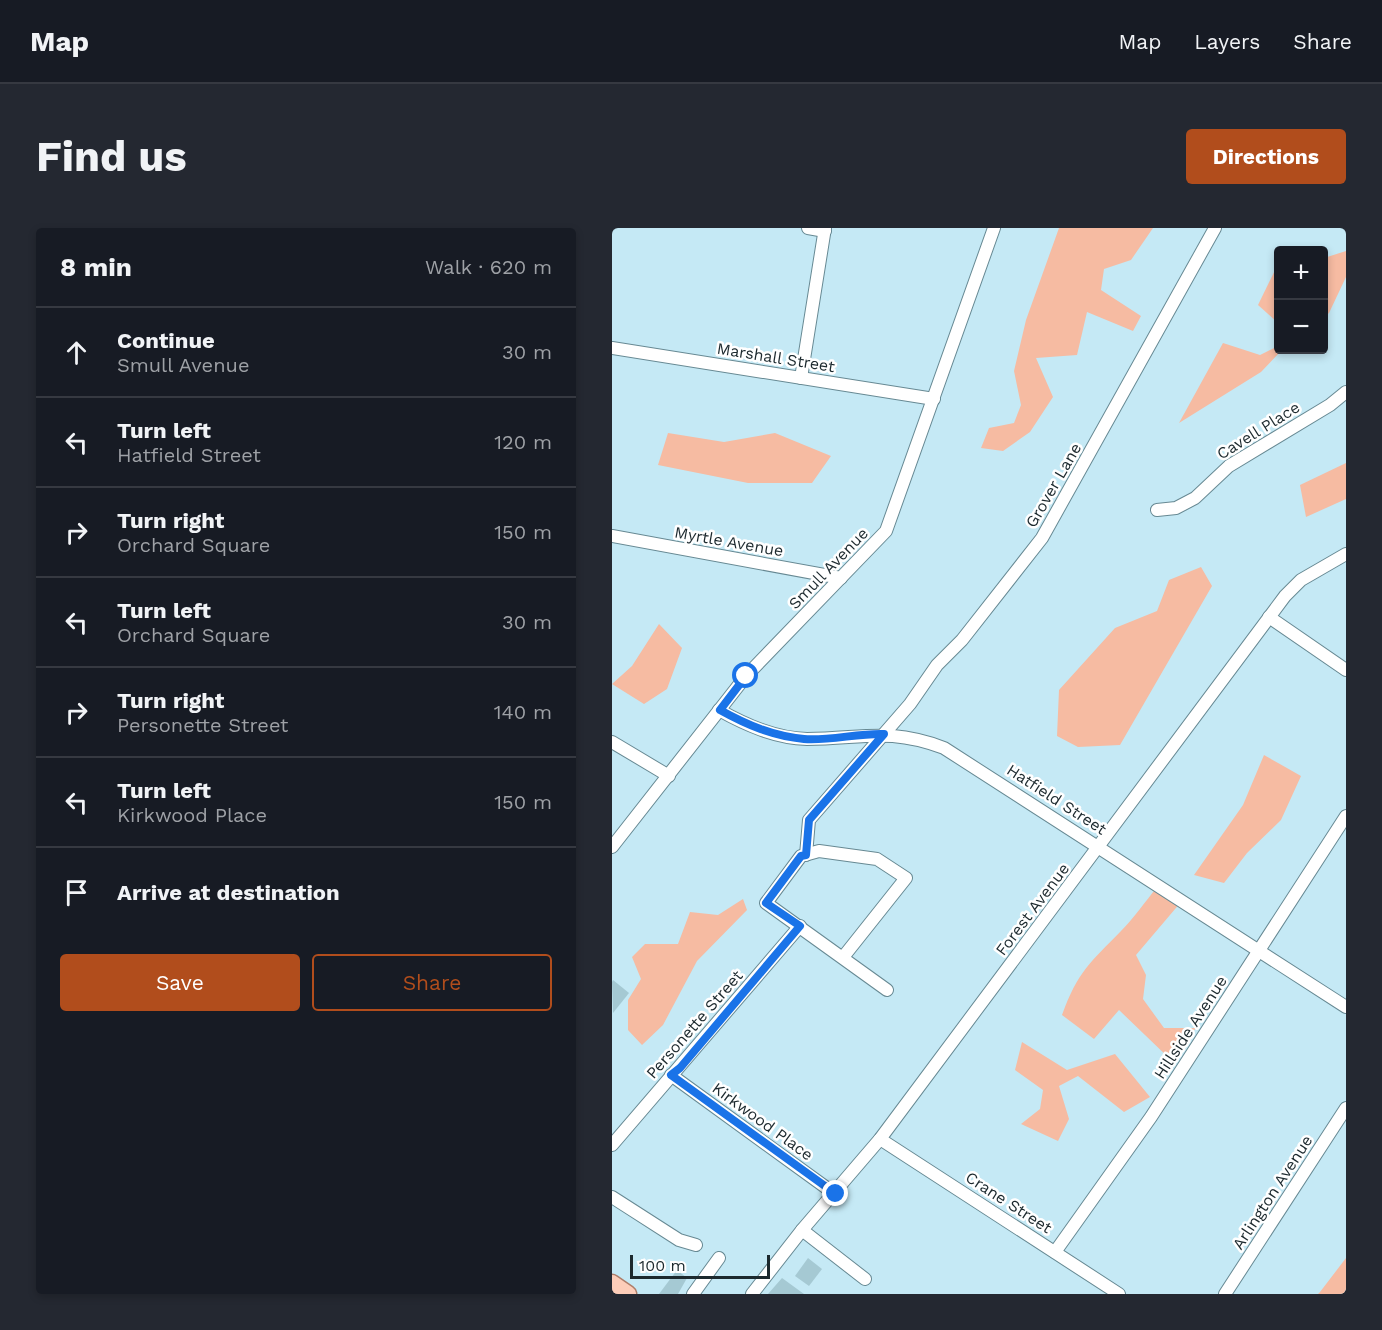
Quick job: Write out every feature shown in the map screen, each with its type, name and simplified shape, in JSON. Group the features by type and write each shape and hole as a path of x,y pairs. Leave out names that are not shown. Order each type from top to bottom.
{"main road":[{"path":"612,1283 628,1294"}],"street":[{"path":"801,378 825,229 808,228"},
{"name":"Smull Avenue","path":"612,847 746,676 886,531 994,228"},
{"name":"Grover Lane","path":"806,855 809,820 884,734 1042,538 1215,228"},
{"name":"Marshall Street","path":"612,348 934,399"},
{"name":"Cavell Place","path":"1157,510 1176,508 1196,498 1229,466 1330,405 1346,392"},
{"name":"Myrtle Avenue","path":"612,536 841,578"},
{"name":"Forest Avenue","path":"752,1294 802,1230 836,1194 880,1139 1101,846 1269,617 1301,580 1346,554"},
{"path":"1269,617 1346,670"},
{"name":"Hatfield Street","path":"720,710 745,724 770,734 806,739 884,734 915,738 958,755 1346,1006"},
{"path":"612,742 669,776"},
{"name":"Hillside Avenue","path":"1054,1252 1151,1117 1346,816"},
{"path":"844,956 906,878 877,859 819,851 801,856 766,903 844,956 887,990"},
{"name":"Personette Street","path":"612,1145 800,926"},
{"name":"Kirkwood Place","path":"671,1075 836,1194"},
{"name":"Arlington Avenue","path":"1225,1294 1346,1108"},
{"name":"Crane Street","path":"880,1139 1119,1294"},
{"path":"612,1197 679,1240 696,1245"},
{"path":"802,1230 865,1279"},
{"path":"693,1294 719,1258"}],"shaded area":[{"path":"1059,228 1153,228 1131,260 1104,269 1101,290 1141,316 1133,331 1087,312 1077,355 1036,358 1053,397 1030,432 1003,451 981,448 989,428 1014,423 1021,405 1014,371 1026,320"},
{"path":"1346,251 1346,277 1328,314 1328,300 1328,257"},
{"path":"1274,272 1274,319 1258,305"},
{"path":"1223,343 1260,355 1274,348 1274,354 1278,354 1261,372 1179,423"},
{"path":"668,433 724,442 775,433 831,456 812,483 748,483 658,465"},
{"path":"1346,463 1346,499 1306,517 1300,485"},
{"path":"1201,567 1212,586 1120,745 1078,747 1057,736 1059,690 1115,628 1157,611 1169,580"},
{"path":"659,624 682,648 667,689 644,704 612,684 632,666"},
{"path":"1264,755 1301,776 1281,820 1247,853 1224,883 1194,875 1243,805"},
{"path":"1157,887 1181,902 1136,955 1146,975 1143,999 1164,1028 1196,1028 1171,1060 1119,1010 1094,1039 1062,1015 1086,968 1130,921"},
{"path":"743,899 747,910 697,961 663,1025 642,1045 628,1030 628,1000 641,979 632,957 645,944 678,944 690,912 718,915"},
{"path":"1022,1042 1067,1070 1115,1054 1150,1097 1124,1112 1078,1076 1059,1086 1069,1119 1058,1141 1021,1124 1040,1109 1043,1090 1015,1070"},
{"path":"1346,1258 1346,1294 1318,1294 1320,1292"}],"building":[{"path":"613,980 629,993 613,1013 612,982"},
{"path":"808,1258 822,1269 809,1286 795,1276"},
{"path":"677,1270 687,1278 678,1294 659,1294"},
{"path":"782,1278 804,1294 768,1294"}],"route":[{"path":"746,676 720,710 745,724 770,734 806,739 884,734 809,820 806,855 801,856 766,903 800,926 680,1068 671,1075 836,1194"}]}
